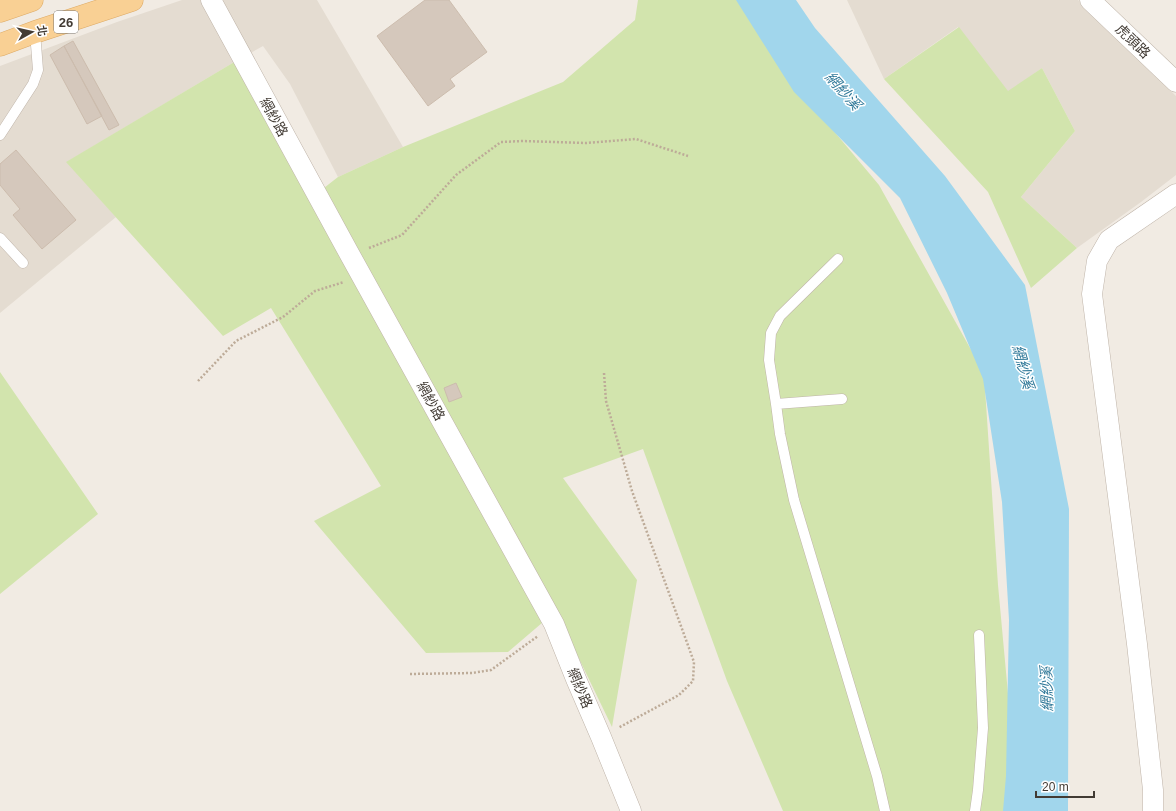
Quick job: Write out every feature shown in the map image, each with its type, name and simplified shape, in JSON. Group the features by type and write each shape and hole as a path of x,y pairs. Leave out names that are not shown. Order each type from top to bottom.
{"main road":[{"path":"0,11 32,0"},
{"name":"26","path":"0,45 132,0"}],"street":[{"name":"網紗路","path":"211,0 554,624 631,811"},
{"name":"虎頭路","path":"1090,0 1176,82"},
{"path":"1153,811 1153,790 1137,644 1092,294 1097,261 1109,240 1176,194"}],"lane":[{"path":"0,135 33,84 38,70 35,32"},
{"path":"0,238 23,264"},
{"path":"838,259 780,316 771,333 769,360 780,434 794,500 877,776 885,811"},
{"path":"776,404 842,398"},
{"path":"975,811 983,728 980,635"}],"path":[{"path":"350,255 402,235 456,176 501,142 523,140 586,143 636,139 688,156"},
{"path":"198,381 236,341 283,318 315,291 362,276"},
{"path":"601,737 680,695 693,680 694,662 632,491 606,401 604,373"},
{"path":"410,674 472,673 491,670 554,624"}],"shaded area":[{"path":"182,0 317,0 403,147 338,177 290,84 263,46 67,162 116,217 0,313 0,66 117,22"},
{"path":"847,0 1078,0 1176,96 1176,175 1077,248 1021,197 1075,131 1042,68 1008,92 958,27 884,79"}],"green space":[{"path":"638,0 747,0 807,99 879,185 984,373 998,585 1014,759 1010,811 783,811 727,681 643,449 563,478 637,580 612,727 556,611 508,652 426,653 314,521 381,486 271,308 223,336 66,162 236,61 315,195 338,177 403,147 563,82 635,20"},
{"path":"959,27 1008,91 1042,68 1075,131 1021,197 1077,248 1031,288 988,192 884,79"},
{"path":"0,372 98,514 0,594"}],"water":[{"name":"網紗溪","path":"736,0 796,0 815,28 945,176 1025,285 1069,509 1068,811 1003,811 1006,776 1009,620 1002,502 983,379 947,293 900,198 794,92"}],"building":[{"path":"425,0 449,0 487,52 450,79 455,86 428,106 377,36"},
{"path":"73,41 119,125 109,130 64,46"},
{"path":"64,46 102,116 87,124 50,55"},
{"path":"16,150 76,220 42,249 13,215 20,209 0,185 0,164"},
{"path":"456,383 462,397 449,402 444,388"}]}
